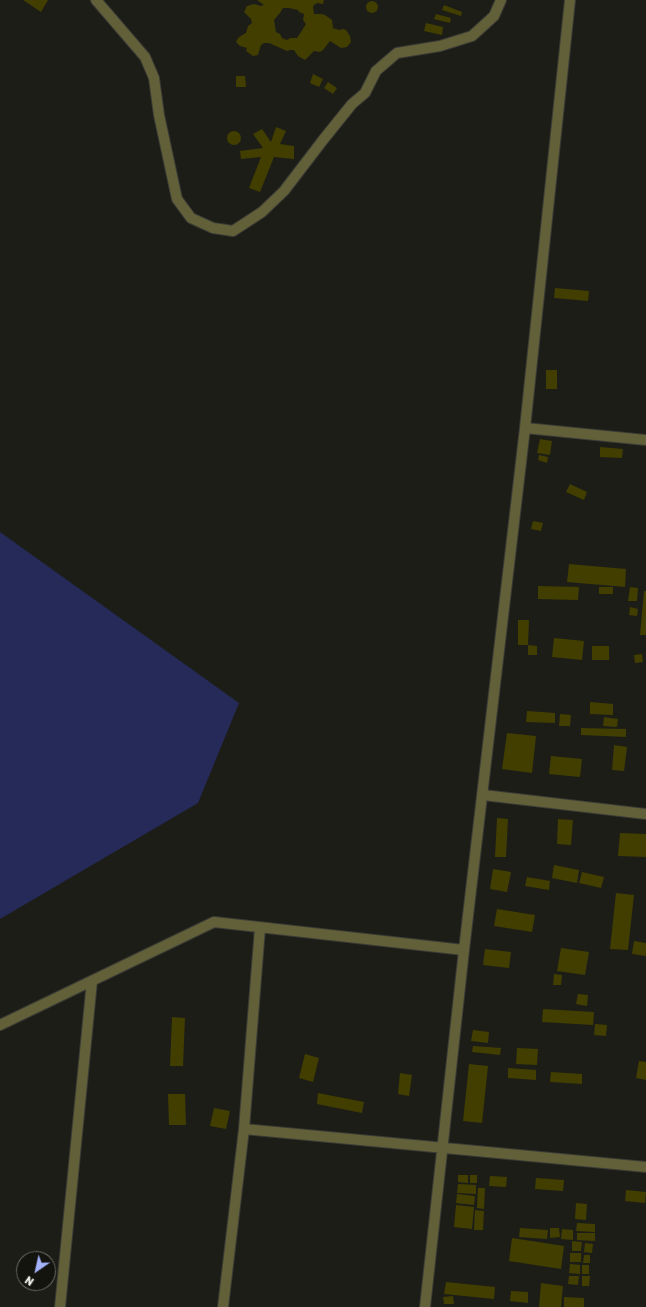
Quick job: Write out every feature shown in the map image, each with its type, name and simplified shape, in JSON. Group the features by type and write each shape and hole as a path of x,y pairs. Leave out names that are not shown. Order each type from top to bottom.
{"street":[{"path":"96,0 145,57 154,78 159,115 177,199 191,218 213,228 233,231 262,212 284,192 352,104 365,93 376,71 397,53 440,46 472,36 494,16 501,0"},
{"path":"425,1307 464,950 525,428 570,0"},
{"path":"525,428 646,440"},
{"path":"483,795 646,814"},
{"path":"0,1025 214,922 464,950"},
{"path":"223,1307 244,1129 260,928"},
{"path":"60,1307 92,981"},
{"path":"244,1129 646,1167"}],"shaded area":[{"path":"0,532 239,703 198,803 0,919"}],"building":[{"path":"23,0 48,0 41,12"},
{"path":"257,0 324,0 323,4 317,3 314,5 314,14 325,15 332,20 333,28 346,30 350,36 351,42 347,47 341,48 330,41 323,50 320,52 314,51 305,60 298,56 294,50 287,51 269,43 264,43 261,45 258,55 253,56 246,51 247,48 240,46 236,42 238,38 246,33 248,26 252,23 251,19 244,12 247,6 254,4 261,6 264,5","holes":["283,8 298,10 304,14 303,20 306,24 297,38 290,38 287,40 282,38 280,34 276,32 274,20"]},
{"path":"370,1 374,1 378,7 374,13 370,13 366,9 366,5"},
{"path":"444,5 462,12 461,16 442,10"},
{"path":"436,14 451,18 450,23 434,19"},
{"path":"426,23 443,27 442,35 424,31"},
{"path":"313,74 323,79 319,87 310,83"},
{"path":"236,76 245,76 246,87 236,87"},
{"path":"328,82 337,88 333,94 324,88"},
{"path":"276,127 286,131 280,144 294,146 294,159 274,157 260,192 249,188 261,157 241,159 240,151 263,148 253,134 262,129 271,142"},
{"path":"231,131 237,131 241,135 241,141 237,145 231,145 227,141 227,135"},
{"path":"555,288 589,291 588,301 554,298"},
{"path":"546,370 557,370 557,389 546,389"},
{"path":"540,439 552,441 550,455 537,453"},
{"path":"600,447 623,449 622,458 600,457"},
{"path":"539,455 548,457 547,463 538,460"},
{"path":"570,484 587,492 584,500 566,492"},
{"path":"533,521 543,523 541,531 531,529"},
{"path":"569,564 626,569 625,587 567,582"},
{"path":"538,586 579,587 578,600 538,599"},
{"path":"599,587 613,587 613,594 599,594"},
{"path":"630,587 638,588 637,601 628,601"},
{"path":"644,591 646,591 646,635 640,635"},
{"path":"630,607 638,609 637,616 629,615"},
{"path":"518,620 529,620 528,645 518,645"},
{"path":"554,638 584,641 582,660 552,657"},
{"path":"528,645 537,646 537,655 528,655"},
{"path":"592,646 609,646 609,660 592,660"},
{"path":"642,654 643,662 635,663 634,655"},
{"path":"590,702 613,704 613,715 590,714"},
{"path":"527,711 555,713 555,723 526,722"},
{"path":"560,714 571,715 570,726 559,726"},
{"path":"604,717 618,719 617,727 603,726"},
{"path":"581,728 626,729 626,737 581,735"},
{"path":"507,733 536,736 532,773 502,769"},
{"path":"614,745 627,747 624,771 612,770"},
{"path":"551,756 582,759 580,777 549,774"},
{"path":"497,818 508,819 506,857 495,857"},
{"path":"558,819 573,820 571,845 557,844"},
{"path":"620,833 646,834 646,857 618,856"},
{"path":"554,865 579,870 577,883 552,878"},
{"path":"493,869 511,872 507,892 490,889"},
{"path":"582,872 604,877 601,888 579,883"},
{"path":"527,877 550,881 549,890 525,886"},
{"path":"616,893 634,895 628,950 610,949"},
{"path":"497,909 535,915 532,932 494,926"},
{"path":"634,941 646,943 646,956 632,954"},
{"path":"561,948 589,952 585,975 557,971"},
{"path":"485,949 511,952 509,968 483,965"},
{"path":"554,974 562,975 561,985 553,985"},
{"path":"578,994 588,995 587,1006 576,1004"},
{"path":"543,1009 594,1012 593,1025 542,1022"},
{"path":"172,1017 185,1018 183,1066 170,1066"},
{"path":"595,1024 607,1025 606,1036 594,1035"},
{"path":"473,1030 489,1032 488,1043 471,1041"},
{"path":"473,1046 501,1048 500,1055 472,1052"},
{"path":"517,1048 538,1049 537,1065 516,1064"},
{"path":"305,1054 319,1058 313,1082 299,1078"},
{"path":"639,1061 646,1062 646,1080 636,1078"},
{"path":"469,1064 488,1066 482,1123 463,1121"},
{"path":"508,1068 536,1070 536,1080 508,1078"},
{"path":"551,1072 582,1074 582,1084 550,1082"},
{"path":"400,1073 412,1075 409,1096 398,1094"},
{"path":"318,1093 364,1102 362,1113 317,1104"},
{"path":"168,1094 185,1094 186,1125 169,1125"},
{"path":"214,1108 230,1111 226,1129 210,1126"},
{"path":"458,1175 468,1175 468,1183 458,1182"},
{"path":"470,1175 477,1175 477,1183 470,1183"},
{"path":"490,1176 507,1177 506,1187 489,1186"},
{"path":"536,1178 564,1180 563,1191 535,1189"},
{"path":"458,1184 476,1185 476,1194 457,1193"},
{"path":"478,1188 485,1188 484,1209 477,1208"},
{"path":"626,1190 646,1192 645,1203 625,1201"},
{"path":"457,1194 475,1196 474,1205 456,1203"},
{"path":"576,1203 587,1204 586,1220 575,1219"},
{"path":"456,1205 474,1207 472,1229 454,1227"},
{"path":"475,1210 484,1211 483,1230 474,1230"},
{"path":"577,1223 595,1224 595,1232 576,1231"},
{"path":"520,1228 548,1230 547,1239 519,1237"},
{"path":"550,1228 559,1228 560,1237 550,1238"},
{"path":"562,1229 573,1230 573,1240 561,1239"},
{"path":"577,1233 595,1233 595,1241 577,1240"},
{"path":"512,1238 564,1246 561,1269 509,1261"},
{"path":"572,1241 582,1242 581,1251 572,1251"},
{"path":"585,1243 593,1244 592,1253 584,1252"},
{"path":"570,1253 581,1253 581,1262 570,1262"},
{"path":"584,1255 590,1255 590,1263 583,1263"},
{"path":"570,1264 580,1265 580,1274 569,1273"},
{"path":"582,1265 589,1265 589,1274 582,1274"},
{"path":"569,1276 579,1276 578,1285 568,1284"},
{"path":"582,1276 590,1276 589,1286 582,1286"},
{"path":"446,1282 495,1287 494,1299 444,1294"},
{"path":"541,1283 563,1286 561,1307 539,1307"},
{"path":"511,1291 528,1292 528,1303 510,1301"},
{"path":"453,1296 454,1304 444,1304 443,1297"},
{"path":"564,1297 584,1298 584,1307 564,1307"}]}
